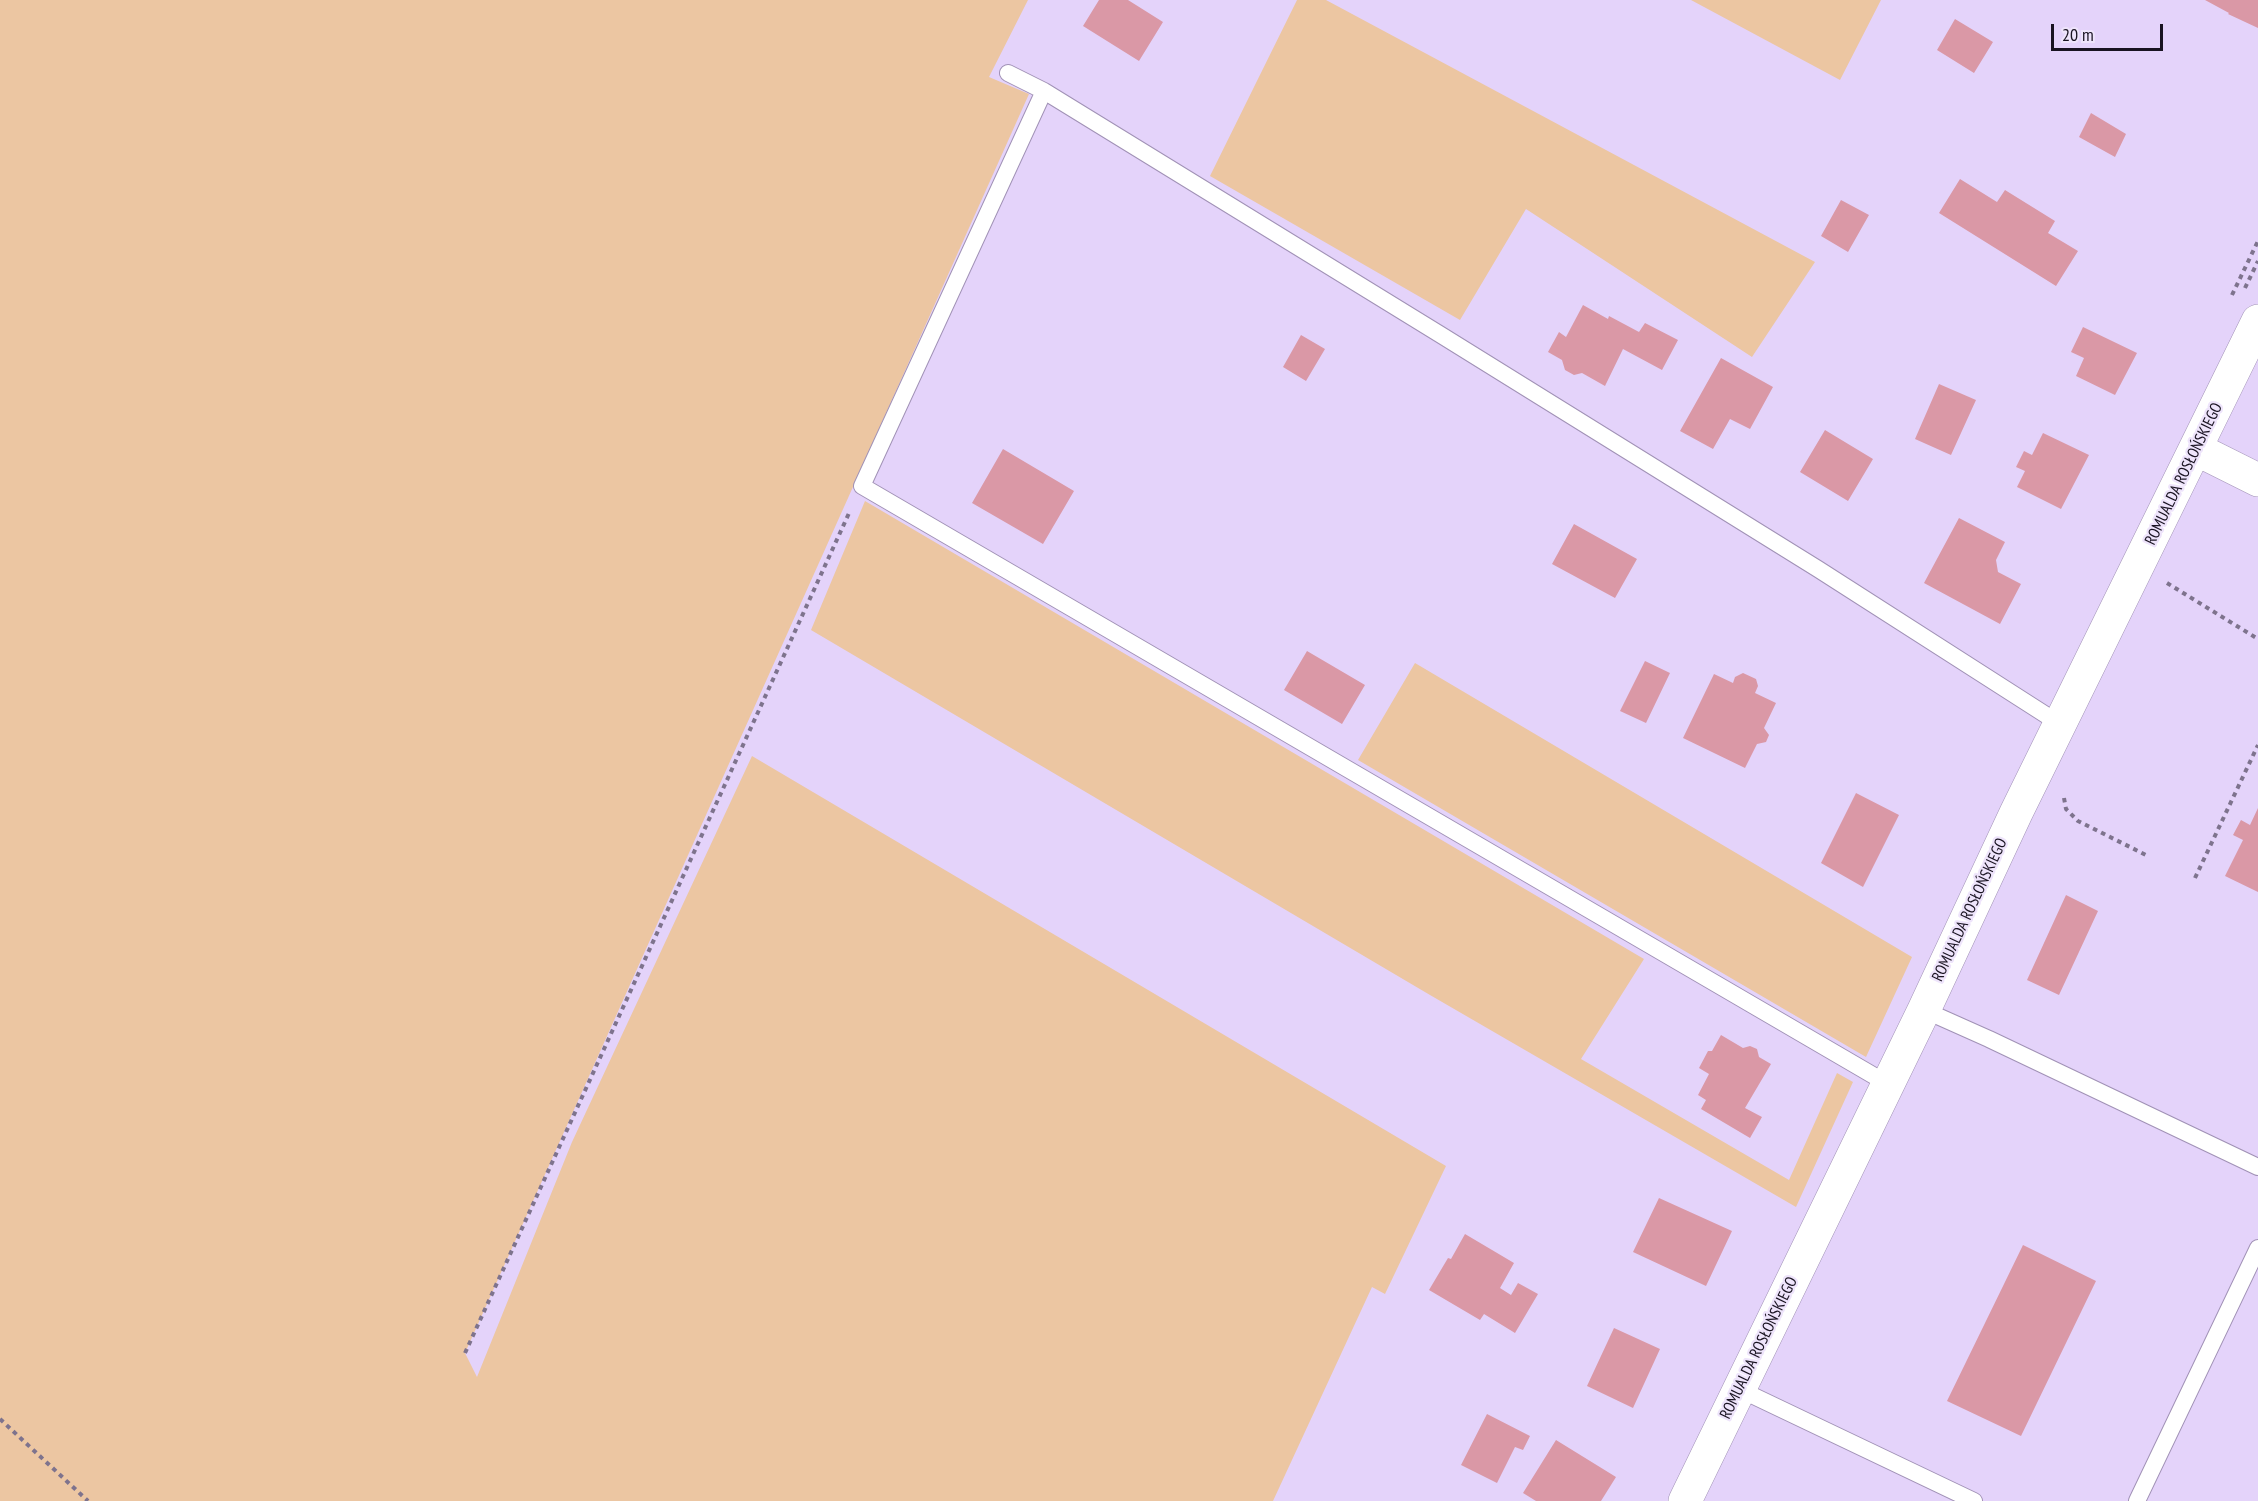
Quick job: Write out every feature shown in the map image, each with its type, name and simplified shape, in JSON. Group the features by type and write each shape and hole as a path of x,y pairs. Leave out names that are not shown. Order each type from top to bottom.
{"street":[{"name":"ROMUALDA ROSŁOŃSKIEGO","path":"1685,1501 1924,1010 2060,724 2258,321"},
{"path":"2196,449 2258,480"}],"lane":[{"path":"1008,73 1044,92 1818,569 2060,724"},
{"path":"1044,92 862,486 1888,1084"},
{"path":"1924,1010 2258,1167"},
{"path":"2137,1501 2258,1248"},
{"path":"1739,1389 1974,1501"}],"path":[{"path":"465,1353 862,486"},
{"path":"2160,591 2164,581 2258,639"},
{"path":"2195,878 2258,745"},
{"path":"2064,789 2066,809 2078,821 2146,855"},
{"path":"0,1419 88,1501"}],"shaded area":[{"path":"0,0 1028,0 989,77 1029,94 465,1353 477,1377 572,1142 752,756 1446,1166 1385,1294 1372,1287 1273,1501 0,1501"},
{"path":"1297,0 1326,0 1815,262 1752,357 1526,209 1460,320 1210,176"},
{"path":"1691,0 1881,0 1840,80"},
{"path":"865,501 1644,959 1581,1059 1789,1180 1837,1073 1853,1082 1796,1207 1430,995 811,630"},
{"path":"1415,663 1912,957 1866,1057 1358,760"}],"building":[{"path":"1099,0 1128,0 1163,22 1139,61 1083,26"},
{"path":"2205,0 2258,0 2258,28 2228,14"},
{"path":"1955,19 1993,42 1974,73 1937,50"},
{"path":"2091,113 2126,134 2115,157 2079,137"},
{"path":"1960,179 1997,202 2005,190 2055,221 2048,233 2078,251 2056,286 1939,213"},
{"path":"1841,200 1869,215 1848,252 1821,236"},
{"path":"1583,305 1639,332 1645,323 1678,340 1662,370 1623,349 1605,386 1582,373 1574,375 1565,370 1562,360 1548,352 1559,332 1566,337"},
{"path":"2083,327 2137,353 2115,395 2076,376 2084,358 2071,352"},
{"path":"1301,335 1325,349 1306,381 1283,367"},
{"path":"1721,358 1773,387 1750,429 1730,419 1713,449 1680,431"},
{"path":"1939,384 1976,400 1951,455 1915,439"},
{"path":"1825,430 1873,459 1848,501 1800,472"},
{"path":"2043,433 2089,455 2061,509 2017,487 2025,471 2016,467 2024,451 2032,455"},
{"path":"1003,449 1074,491 1043,544 972,503"},
{"path":"1959,518 2005,542 1996,560 1998,572 2021,584 2000,624 1924,583"},
{"path":"1574,524 1637,559 1615,598 1552,564"},
{"path":"1307,651 1365,685 1342,724 1284,690"},
{"path":"1645,661 1670,673 1646,723 1620,711"},
{"path":"1743,673 1756,679 1758,686 1755,693 1776,703 1764,728 1769,735 1766,742 1757,744 1745,768 1683,738 1714,674 1733,683 1735,677"},
{"path":"1856,793 1899,815 1863,887 1821,863"},
{"path":"2258,808 2258,892 2225,876 2243,840 2233,835 2241,820 2250,825"},
{"path":"2066,895 2098,911 2059,995 2027,980"},
{"path":"1721,1035 1743,1048 1750,1046 1757,1049 1759,1057 1771,1064 1745,1108 1762,1117 1750,1138 1701,1109 1706,1100 1698,1095 1709,1074 1699,1068 1708,1051 1712,1051"},
{"path":"1659,1198 1732,1231 1706,1286 1633,1252"},
{"path":"1465,1234 1514,1263 1500,1288 1511,1295 1518,1283 1538,1294 1515,1333 1484,1314 1480,1320 1429,1290"},
{"path":"2023,1245 2096,1281 2021,1436 1947,1401"},
{"path":"1614,1328 1660,1349 1633,1408 1587,1386"},
{"path":"1487,1414 1530,1436 1523,1450 1515,1447 1497,1483 1461,1465"},
{"path":"1556,1440 1616,1477 1601,1501 1536,1501 1523,1493"}]}
